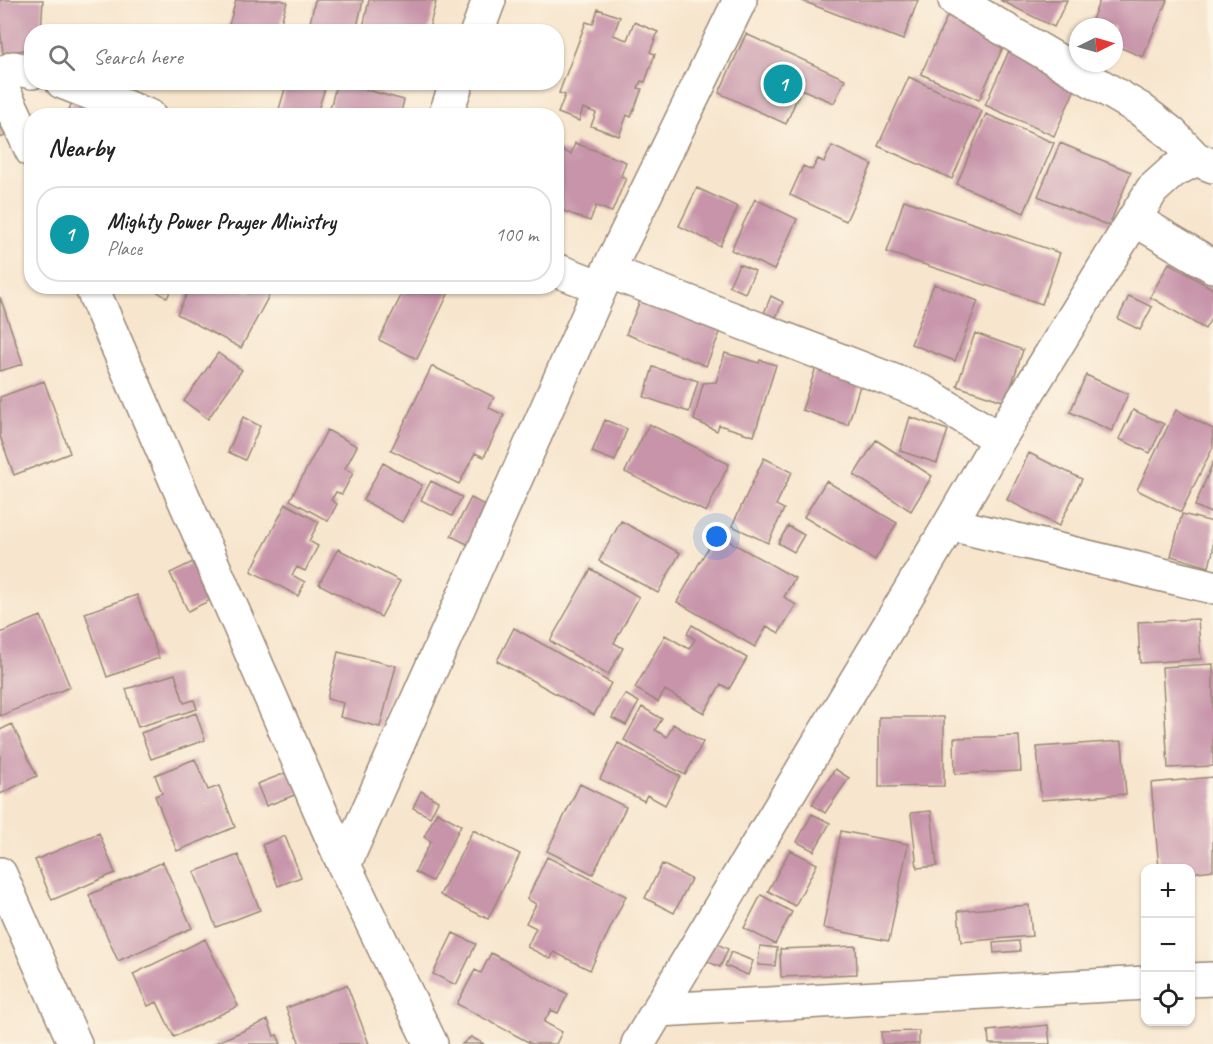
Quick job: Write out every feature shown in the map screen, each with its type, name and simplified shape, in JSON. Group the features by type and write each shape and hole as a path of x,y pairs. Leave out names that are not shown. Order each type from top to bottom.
{"street":[{"path":"480,24 489,0"},
{"path":"344,865 605,279 740,0"},
{"path":"955,0 1140,109 1205,163"},
{"path":"0,75 13,68 24,70"},
{"path":"0,83 24,134"},
{"path":"82,90 129,108"},
{"path":"448,108 454,90"},
{"path":"638,1044 999,439 1152,190 1173,171 1205,163"},
{"path":"1134,219 1213,266"},
{"path":"564,271 605,279 925,393 999,439"},
{"path":"94,294 344,865 431,1044"},
{"path":"950,524 1213,587"},
{"path":"0,874 75,1044"},
{"path":"1195,980 1213,979"},
{"path":"659,1010 1141,983"}],"building":[{"path":"0,0 43,0 42,24 24,24 24,50 3,53"},
{"path":"236,0 287,2 280,24 229,24"},
{"path":"315,0 363,0 358,24 310,24"},
{"path":"369,0 436,2 430,24 364,24"},
{"path":"800,0 918,0 903,40"},
{"path":"1000,0 1067,0 1054,27"},
{"path":"1100,0 1167,0 1143,57 1123,49 1123,18 1093,18"},
{"path":"598,9 620,17 613,35 627,40 634,22 658,32 650,52 655,54 645,82 641,81 638,88 642,89 631,117 627,115 619,136 591,126 596,113 583,108 579,121 564,115 564,108 560,108 565,95 559,93 560,90 564,90 564,80 586,22 593,24"},
{"path":"950,10 1008,36 979,100 921,74"},
{"path":"746,34 845,79 834,103 801,89 786,124 719,93"},
{"path":"1009,51 1078,82 1054,136 985,105"},
{"path":"909,77 982,111 952,179 878,146"},
{"path":"285,90 324,90 319,108 279,108"},
{"path":"335,90 367,90 404,100 402,108 330,108"},
{"path":"75,95 95,108 70,108"},
{"path":"986,114 1054,143 1024,213 957,184"},
{"path":"0,122 5,136 0,138"},
{"path":"575,143 626,162 621,176 626,178 612,212 596,206 590,221 564,211 564,151 571,154"},
{"path":"1060,143 1131,172 1109,226 1038,196"},
{"path":"832,146 872,164 846,221 790,195 803,166 812,170 818,159 824,162"},
{"path":"697,188 738,207 720,246 679,226"},
{"path":"755,199 797,219 774,270 731,250"},
{"path":"904,200 1060,253 1042,304 887,252"},
{"path":"1169,263 1213,289 1213,315 1205,329 1150,297"},
{"path":"739,264 755,271 745,293 729,286"},
{"path":"934,284 978,301 955,361 911,344"},
{"path":"187,294 270,294 241,348 177,314"},
{"path":"402,294 448,294 417,359 379,340"},
{"path":"642,296 722,328 706,366 626,334"},
{"path":"771,296 783,302 775,319 764,313"},
{"path":"1129,296 1152,307 1140,330 1118,319"},
{"path":"0,297 23,364 0,371"},
{"path":"975,333 1023,350 1006,402 957,386"},
{"path":"218,353 242,370 208,419 184,401"},
{"path":"725,353 759,363 760,360 776,365 754,436 719,425 717,431 694,420 703,383 716,382"},
{"path":"432,366 494,397 489,408 504,415 484,457 475,453 459,484 391,450"},
{"path":"653,367 698,381 689,412 644,397"},
{"path":"816,367 861,382 848,425 802,410"},
{"path":"1086,375 1128,394 1112,431 1070,412"},
{"path":"44,381 70,453 14,475 0,436 0,397"},
{"path":"1133,410 1164,424 1150,453 1119,439"},
{"path":"1176,410 1213,429 1213,447 1181,512 1137,490"},
{"path":"243,417 260,426 245,460 228,452"},
{"path":"910,417 948,430 937,463 900,451"},
{"path":"605,420 627,429 615,461 592,452"},
{"path":"649,424 729,464 706,512 625,472"},
{"path":"327,430 357,446 345,469 353,473 342,494 336,492 331,500 337,504 328,521 290,500"},
{"path":"876,440 932,476 911,511 854,475"},
{"path":"1029,453 1082,479 1059,526 1007,500"},
{"path":"764,458 792,472 776,505 784,509 768,543 732,526"},
{"path":"1213,462 1213,514 1195,506"},
{"path":"383,463 422,485 402,522 363,500"},
{"path":"431,481 462,497 452,516 421,500"},
{"path":"826,481 897,523 875,560 804,517"},
{"path":"471,498 492,509 473,547 451,536"},
{"path":"286,504 319,522 309,541 318,546 305,571 297,567 292,575 305,582 298,596 251,571"},
{"path":"1182,514 1213,522 1213,551 1209,567 1171,556"},
{"path":"621,521 680,553 658,593 599,561"},
{"path":"788,526 804,535 794,552 778,543"},
{"path":"716,534 795,578 784,597 796,605 779,633 767,626 755,647 677,602"},
{"path":"338,549 400,581 381,617 319,584"},
{"path":"197,560 215,598 188,611 170,573"},
{"path":"591,569 639,597 614,643 623,648 608,675 550,641"},
{"path":"137,595 159,658 107,677 85,613"},
{"path":"41,616 70,687 0,716 0,633"},
{"path":"1198,619 1201,659 1140,663 1138,622"},
{"path":"692,625 747,658 729,689 721,684 704,713 665,690 658,702 635,688 665,635 689,649 695,639 687,634"},
{"path":"514,628 611,683 594,715 497,661"},
{"path":"338,652 396,666 380,727 340,717 343,703 327,699"},
{"path":"1213,664 1213,766 1168,768 1162,667"},
{"path":"175,674 184,703 194,700 197,709 138,727 126,689"},
{"path":"625,694 639,702 626,725 612,718"},
{"path":"642,707 662,719 655,730 667,737 673,724 703,742 685,775 624,740"},
{"path":"196,713 205,740 151,759 141,733"},
{"path":"879,717 944,717 944,786 879,787"},
{"path":"12,724 37,776 0,794 0,730"},
{"path":"1019,736 1021,771 955,774 954,738"},
{"path":"1122,741 1126,794 1041,800 1037,747"},
{"path":"618,743 680,776 665,805 647,795 644,801 600,779"},
{"path":"195,759 208,790 219,786 235,827 177,851 155,796 162,793 155,775"},
{"path":"835,769 849,778 825,813 812,804"},
{"path":"291,771 300,793 266,806 257,784"},
{"path":"1213,777 1213,870 1195,872 1195,864 1159,864 1151,783"},
{"path":"580,784 626,807 593,874 547,851"},
{"path":"421,791 438,801 430,817 413,808"},
{"path":"931,811 937,866 917,868 911,813"},
{"path":"437,812 461,825 432,881 415,872 431,841 424,837"},
{"path":"812,814 830,823 814,851 797,842"},
{"path":"473,830 520,854 488,919 440,895"},
{"path":"841,831 908,844 889,941 823,928"},
{"path":"99,833 115,873 52,900 35,860"},
{"path":"285,836 301,877 278,886 262,845"},
{"path":"790,850 817,864 795,906 768,891"},
{"path":"238,855 260,910 216,927 194,872"},
{"path":"547,857 626,896 590,970 554,952 551,959 527,947 536,928 526,923 536,904 527,899"},
{"path":"163,862 192,928 118,961 89,895"},
{"path":"662,864 691,879 674,913 645,898"},
{"path":"761,895 792,912 775,944 744,928"},
{"path":"1029,905 1032,936 961,942 958,911"},
{"path":"453,933 476,944 456,985 433,974"},
{"path":"205,939 238,1006 174,1037 157,1002 148,1006 133,974"},
{"path":"1019,941 1020,951 994,953 993,943"},
{"path":"713,942 728,949 720,967 704,960"},
{"path":"760,946 777,948 775,966 758,965"},
{"path":"856,946 857,974 781,977 780,949"},
{"path":"731,952 753,961 748,975 725,966"},
{"path":"491,953 568,994 558,1013 551,1010 544,1022 562,1032 556,1044 532,1044 457,1004 475,970 481,973"},
{"path":"347,985 369,1044 300,1044 286,1008"},
{"path":"268,1020 274,1036 277,1035 281,1044 213,1044"},
{"path":"1048,1025 1050,1044 989,1044 988,1031"},
{"path":"919,1031 919,1044 882,1044 881,1032"},
{"path":"471,1037 484,1044 462,1044"}],"place":[{"name":"Mighty Power Prayer Ministry","path":"783,84"}]}
